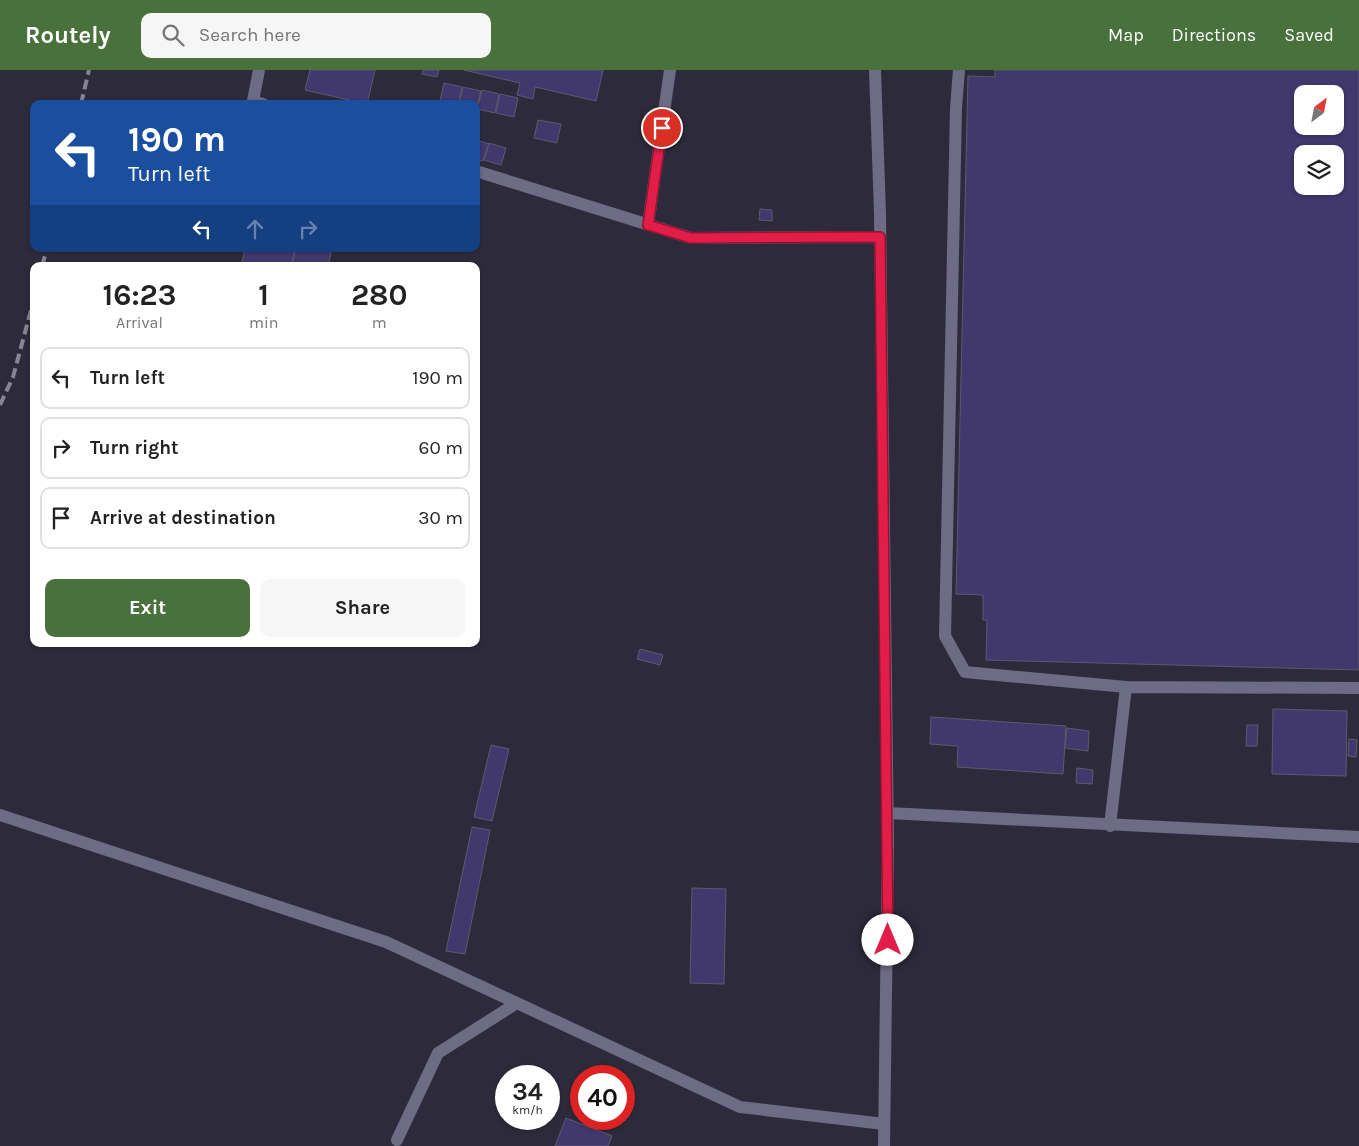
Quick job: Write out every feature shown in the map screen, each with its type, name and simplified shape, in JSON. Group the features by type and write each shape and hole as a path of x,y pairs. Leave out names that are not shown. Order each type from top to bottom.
{"street":[{"path":"253,100 259,70"},
{"path":"648,225 670,70"},
{"path":"875,70 880,237 888,813 884,1146"},
{"path":"959,70 956,108 945,636 965,672 1126,687 1359,688"},
{"path":"480,172 691,238 880,237"},
{"path":"1110,826 1126,687"},
{"path":"888,813 1110,826 1359,837"},
{"path":"0,815 386,942 740,1107 884,1124"},
{"path":"397,1140 438,1054 517,1003"}],"building":[{"path":"310,70 375,70 368,100 349,100 305,90"},
{"path":"423,70 439,70 437,77 422,74"},
{"path":"464,70 603,70 596,101 535,87 533,99 517,95 520,83"},
{"path":"995,70 1359,70 1359,670 986,660 987,620 983,620 983,595 956,594 968,76 995,77"},
{"path":"444,83 462,87 459,100 440,100"},
{"path":"463,87 481,91 478,100 460,100"},
{"path":"482,90 499,94 495,113 480,110 479,100"},
{"path":"500,94 518,98 514,117 496,113"},
{"path":"538,120 561,124 557,143 534,138"},
{"path":"480,141 489,144 483,161 480,160"},
{"path":"489,143 506,148 501,165 484,160"},
{"path":"760,209 772,210 772,221 759,220"},
{"path":"244,252 294,252 292,262 242,262"},
{"path":"295,252 331,252 329,262 293,262"},
{"path":"640,649 663,655 660,665 637,659"},
{"path":"1273,709 1347,711 1346,776 1272,774"},
{"path":"931,717 1066,726 1063,774 957,767 958,746 930,744"},
{"path":"1247,725 1258,725 1257,746 1246,746"},
{"path":"1067,728 1089,731 1088,751 1065,748"},
{"path":"1349,739 1357,740 1356,757 1348,756"},
{"path":"491,745 509,749 492,821 474,817"},
{"path":"1077,768 1093,770 1092,784 1076,783"},
{"path":"472,827 490,830 465,954 446,951"},
{"path":"692,888 726,889 724,984 690,983"},
{"path":"566,1118 570,1120 570,1130 597,1130 612,1136 608,1146 555,1146"}],"railway":[{"path":"82,100 89,70"},
{"path":"43,262 46,252"},
{"path":"0,405 13,377 30,314"}],"route":[{"path":"662,128 648,225 691,238 880,237 888,940"}]}
